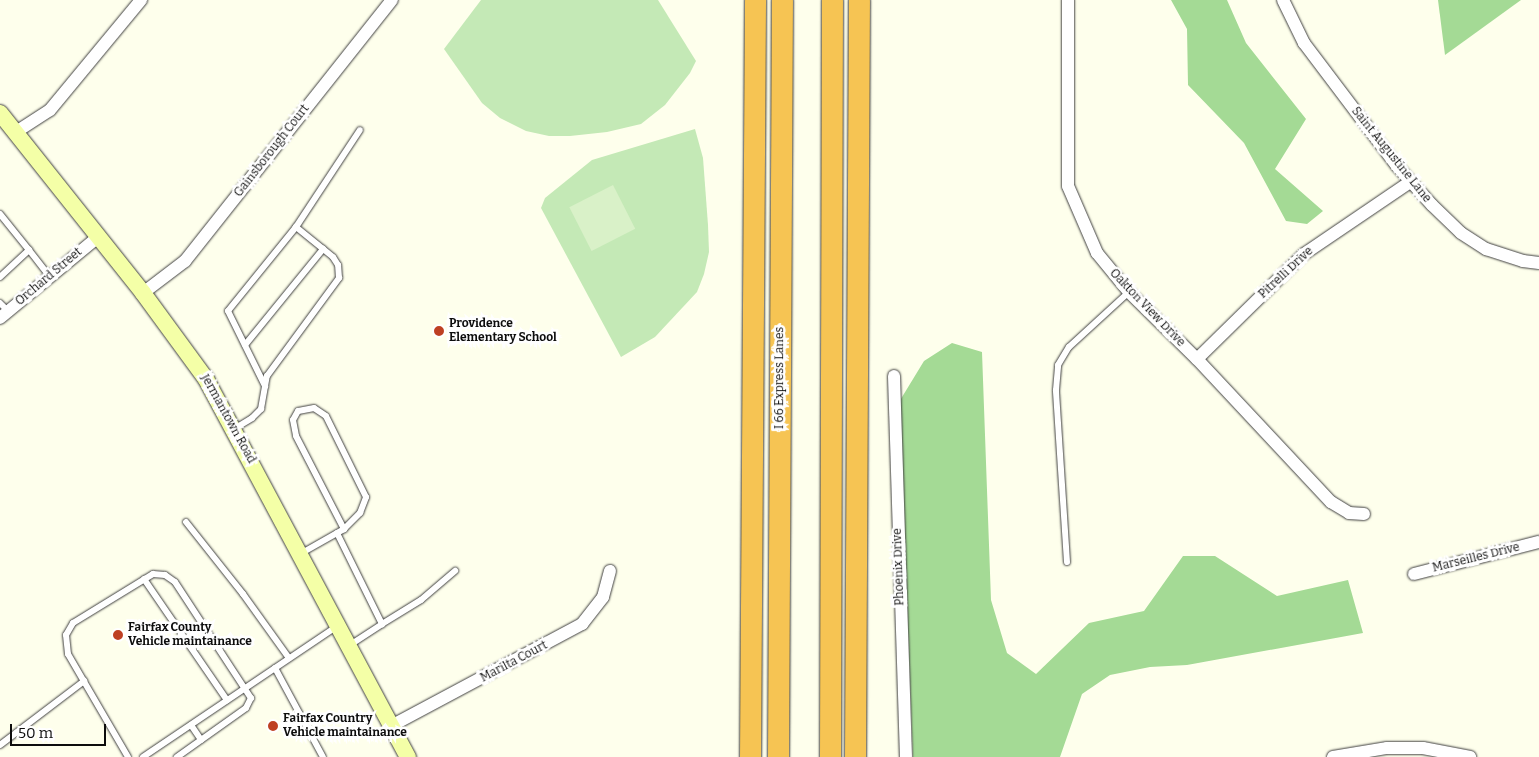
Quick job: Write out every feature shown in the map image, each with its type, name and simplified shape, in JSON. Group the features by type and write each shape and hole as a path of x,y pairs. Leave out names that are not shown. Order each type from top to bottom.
{"highway":[{"path":"750,757 754,0"},
{"name":"I 66 Express Lanes","path":"778,757 782,0"},
{"path":"830,757 832,0"},
{"path":"855,757 859,0"}],"main road":[{"name":"Jermantown Road","path":"1,116 16,132 143,293 201,372 234,429 408,757"}],"street":[{"path":"16,132 50,110 141,0"},
{"name":"Gainsborough Court","path":"143,293 185,261 392,0"},
{"name":"Oakton View Drive","path":"1068,0 1068,186 1097,253 1129,292 1197,359 1330,502 1349,513 1364,514"},
{"name":"Saint Augustine Lane","path":"1283,0 1304,43 1410,182 1461,234 1486,248 1523,261 1539,263"},
{"name":"Pitrelli Drive","path":"1197,359 1304,254 1410,182"},
{"name":"Orchard Street","path":"3,311 50,277 98,237"},
{"name":"Phoenix Drive","path":"894,376 906,757"},
{"name":"Marseilles Drive","path":"1414,574 1539,542"},
{"name":"Marilta Court","path":"391,726 582,624 603,597 610,572"},
{"path":"1333,757 1387,748 1424,748 1470,757"}],"lane":[{"path":"265,386 228,311 296,227 360,130"},
{"path":"0,214 50,277"},
{"path":"234,429 252,418 261,409 267,376 339,278 338,265 323,249 296,227"},
{"path":"245,345 323,249"},
{"path":"0,277 29,250"},
{"path":"1068,562 1056,390 1058,365 1069,347 1129,292"},
{"path":"300,554 344,529 360,513 366,497 326,416 314,408 298,411 293,420 296,436 344,529"},
{"path":"186,522 243,594 290,658"},
{"path":"337,533 382,624"},
{"path":"349,645 421,600 455,571"},
{"path":"128,757 68,654 66,636 73,623 152,574 165,575 175,582 251,698 246,708 177,757"},
{"path":"144,579 228,700"},
{"path":"143,757 338,626"},
{"path":"275,668 323,756"},
{"path":"0,745 84,681"},
{"path":"190,725 202,740"}],"green space":[{"path":"481,0 658,0 696,61 690,73 665,105 641,124 607,132 570,136 549,136 526,131 500,118 482,103 444,49"},
{"path":"1171,0 1227,0 1246,43 1306,119 1275,169 1323,211 1307,224 1286,221 1244,143 1188,85 1187,29"},
{"path":"1438,0 1521,0 1445,55"},
{"path":"695,129 703,158 708,225 709,252 704,274 697,292 655,337 621,357 541,208 545,198 592,160"},
{"path":"613,185 635,229 592,251 569,207"},
{"path":"952,343 982,352 991,600 1007,653 1036,674 1089,623 1144,611 1183,556 1215,556 1277,596 1348,580 1363,633 1187,665 1150,667 1110,675 1082,694 1060,757 913,757 899,402 924,361"}],"place":[{"name":"Providence Elementary School","path":"439,331"},
{"name":"Fairfax County Vehicle maintainance","path":"118,635"},
{"name":"Fairfax Country Vehicle maintainance","path":"273,726"}]}
